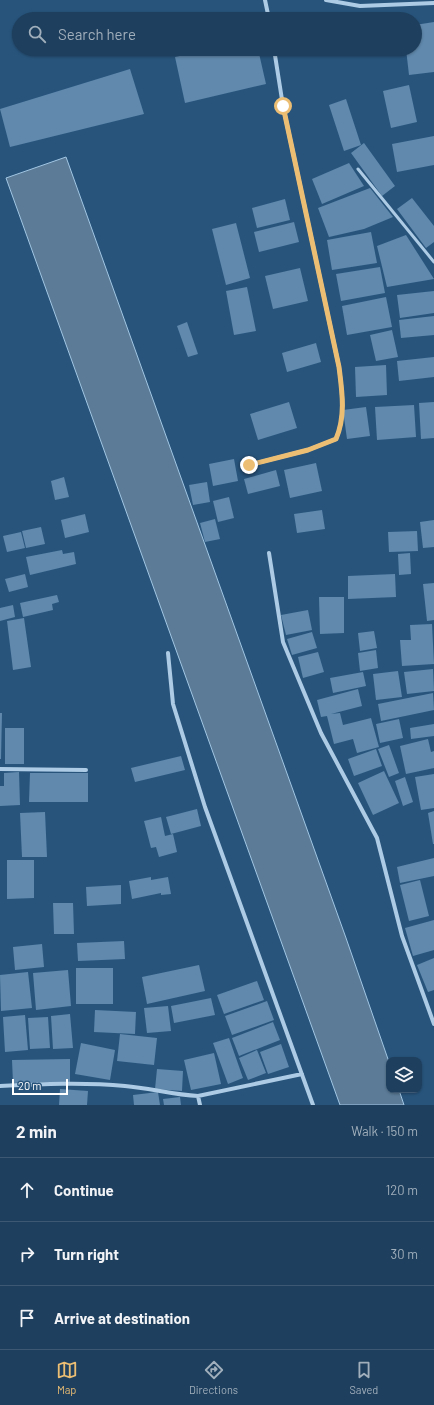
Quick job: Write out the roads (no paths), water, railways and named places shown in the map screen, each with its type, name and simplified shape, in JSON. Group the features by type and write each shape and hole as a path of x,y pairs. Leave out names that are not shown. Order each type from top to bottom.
{"street":[{"path":"265,0 268,12"},
{"path":"326,0 360,6 434,3"},
{"path":"249,465 308,450 336,439 342,427 343,403 339,367 283,106 275,56"},
{"path":"268,553 283,642 321,733 377,838 402,936 434,1024"},
{"path":"168,653 173,704 205,807 313,1105"},
{"path":"0,769 86,770"},
{"path":"0,1086 48,1083 125,1086 198,1096 302,1074"},
{"path":"198,1096 200,1105"}],"lane":[{"path":"358,169 434,262"}],"water":[{"path":"66,157 387,1057 386,1057 386,1093 400,1093 404,1105 340,1105 6,178"}]}
